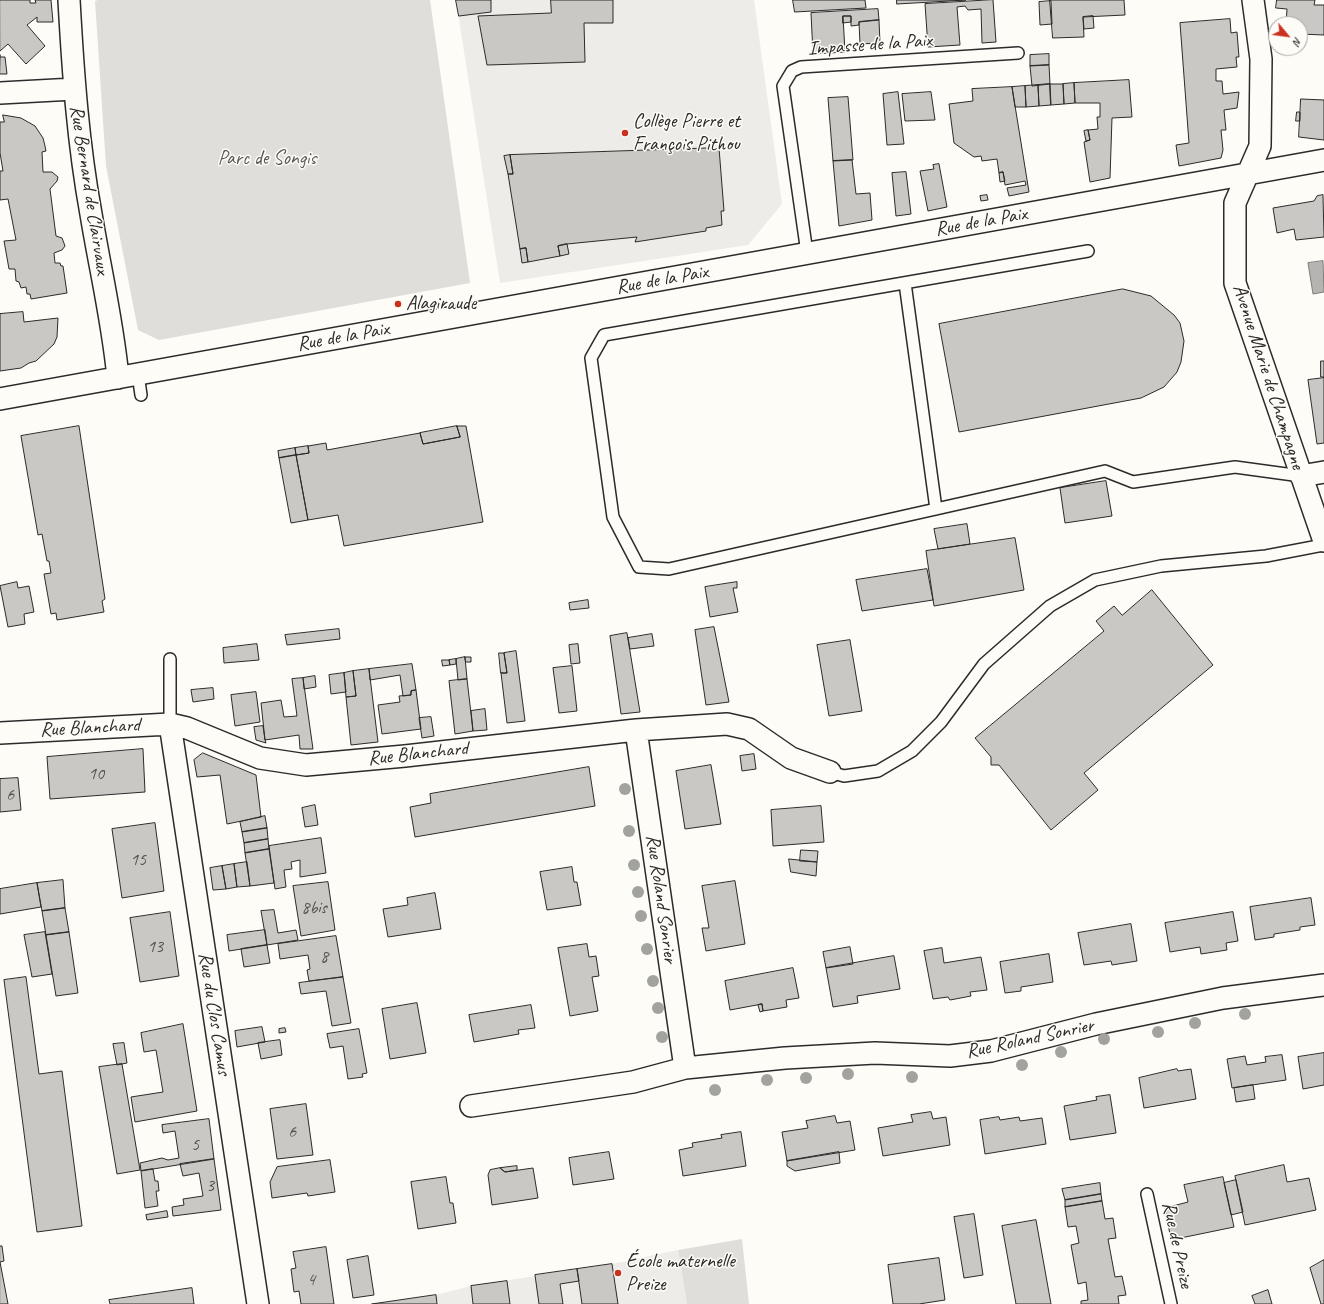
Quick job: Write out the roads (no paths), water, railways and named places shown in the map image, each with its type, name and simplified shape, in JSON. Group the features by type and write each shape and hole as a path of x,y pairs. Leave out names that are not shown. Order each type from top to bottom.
{"street":[{"name":"Rue Bernard de Clairvaux","path":"69,0 74,89 90,212 116,350 128,376"},
{"name":"Avenue Marie de Champagne","path":"1253,0 1261,59 1260,146 1235,203 1235,283 1324,541"},
{"path":"0,93 74,89"},
{"name":"Rue de la Paix","path":"0,399 1248,172 1324,160"},
{"path":"1301,476 1324,472"},
{"name":"Rue Blanchard","path":"0,733 170,724 187,728 260,758 306,765 405,756 636,730 726,724 749,729 791,758 830,772"},
{"name":"Rue du Clos Camus","path":"170,724 258,1304"},
{"name":"Rue Roland Sonrier","path":"636,730 685,1068"},
{"name":"Rue Roland Sonrier","path":"471,1106 633,1082 685,1068 785,1058 875,1053 950,1056 991,1051 1096,1024 1223,998 1324,985"}],"lane":[{"name":"Impasse de la Paix","path":"807,253 782,86 792,71 801,67 1018,53"},
{"path":"1088,251 604,335 591,358 614,518 638,567 670,569 1105,471 1133,482 1235,467 1301,476"},
{"path":"906,283 936,509"},
{"path":"128,376 141,395"},
{"path":"830,772 844,776 878,771 912,751 941,722 984,664 1050,606 1095,580 1161,566 1266,556 1324,545"},
{"path":"170,659 170,724"},
{"name":"Rue de Preize","path":"1147,1194 1171,1304"}],"place":[{"name":"Collège Pierre et François Pithou","path":"625,133"},
{"name":"Alagiraude","path":"398,304"},
{"name":"École maternelle Preize","path":"618,1273"}],"park label":[{"name":"Parc de Songis","path":"267,159"}]}
